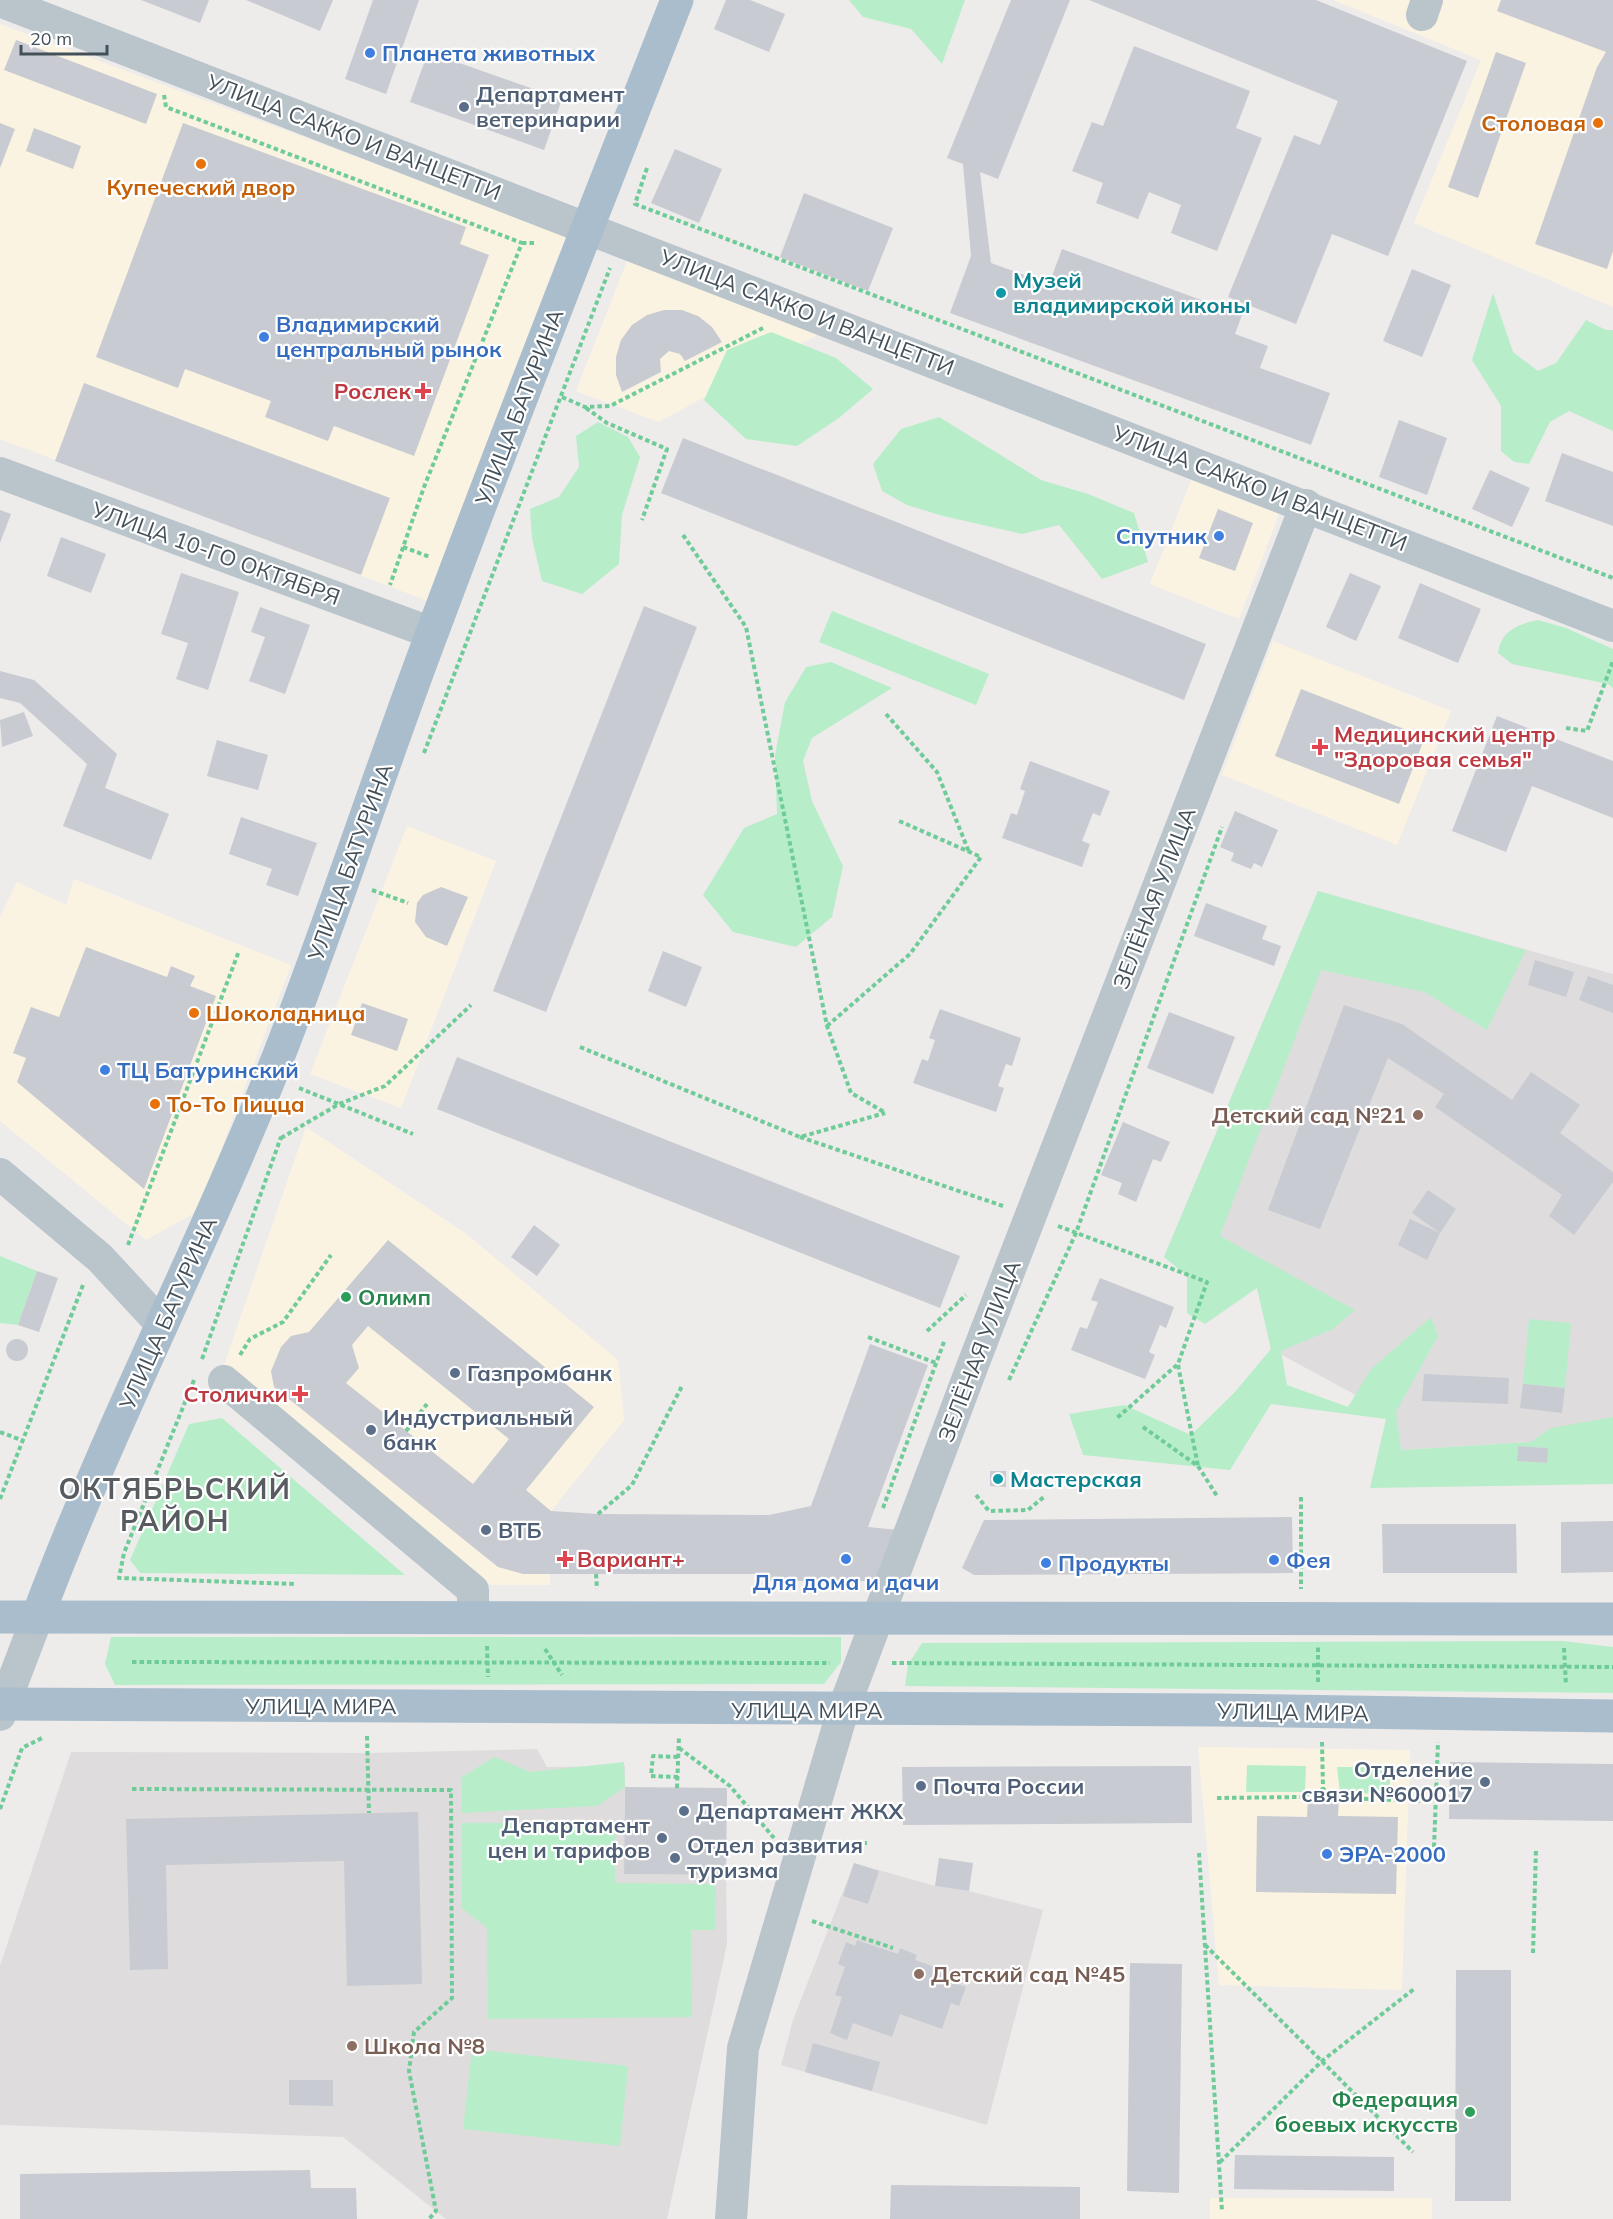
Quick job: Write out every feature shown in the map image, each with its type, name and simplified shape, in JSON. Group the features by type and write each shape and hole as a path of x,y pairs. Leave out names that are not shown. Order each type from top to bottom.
{"main road":[{"name":"УЛИЦА БАТУРИНА","path":"37,1618 161,1324 233,1168 280,1051 361,837 432,633 677,0"},
{"path":"0,1617 480,1631 528,1618 1613,1619"},
{"name":"УЛИЦА МИРА","path":"1,1708 1309,1711 1613,1716"}],"street":[{"name":"УЛИЦА САККО И ВАНЦЕТТИ","path":"0,1 1306,505 1613,626"},
{"name":"УЛИЦА 10-ГО ОКТЯБРЯ","path":"0,473 432,633"},
{"name":"ЗЕЛЁНАЯ УЛИЦА","path":"731,2219 743,2048 843,1710 1306,505"},
{"path":"0,1174 100,1258 161,1324"},
{"path":"224,1381 473,1590 480,1631"},
{"name":"УЛИЦА БАТУРИНА","path":"1,1708 37,1618"}],"path":[{"path":"166,107 522,243 428,477 392,579"},
{"path":"635,204 1613,578"},
{"path":"585,407 609,406 768,325"},
{"path":"562,397 585,407 607,423 668,449 642,520"},
{"path":"683,536 746,627 828,1026 851,1093 886,1113 800,1137"},
{"path":"403,547 431,557"},
{"path":"1566,728 1587,731 1613,661"},
{"path":"886,714 936,772 969,852"},
{"path":"828,1026 910,954 981,857 897,820"},
{"path":"1010,1380 1076,1233 1222,826"},
{"path":"372,890 408,903"},
{"path":"126,1251 239,951"},
{"path":"281,1138 339,1104 385,1086 471,1005"},
{"path":"580,1047 800,1137 1031,1216 1207,1282 1178,1364 1117,1418"},
{"path":"300,1088 413,1134"},
{"path":"224,1381 250,1339 283,1322 331,1255"},
{"path":"0,1499 85,1280"},
{"path":"868,1337 936,1363"},
{"path":"883,1508 945,1339"},
{"path":"1178,1364 1198,1466 1217,1496"},
{"path":"598,1514 632,1485 682,1386"},
{"path":"406,1431 427,1404"},
{"path":"1143,1427 1198,1466"},
{"path":"0,1432 24,1441"},
{"path":"976,1496 989,1511 1028,1510 1045,1496"},
{"path":"1301,1497 1301,1595"},
{"path":"596,1574 597,1590"},
{"path":"528,1618 582,1708"},
{"path":"1562,1619 1568,1716"},
{"path":"480,1631 487,1662 488,1680"},
{"path":"1318,1646 1318,1686"},
{"path":"132,1662 1613,1666"},
{"path":"677,1788 679,1732"},
{"path":"367,1736 369,1813"},
{"path":"1434,1847 1438,1741"},
{"path":"1322,1742 1323,1789"},
{"path":"0,1809 22,1748"},
{"path":"679,1748 730,1786 779,1843"},
{"path":"678,1777 651,1776 653,1756 679,1757"},
{"path":"132,1789 451,1790 452,1998 414,2032 409,2071 436,2211 429,2219"},
{"path":"1217,1798 1301,1797 1323,1789 1343,1798 1420,1801"},
{"path":"1533,1953 1536,1848"},
{"path":"1199,1853 1222,2211"},
{"path":"830,1928 892,1948"},
{"path":"1205,1945 1413,2152"},
{"path":"1219,2163 1322,2061 1414,1989"}],"shaded area":[{"path":"1333,0 1613,0 1613,307 1414,223 1481,60"},
{"name":"Владимирский центральный рынок","path":"0,24 566,235 428,601 0,439"},
{"path":"627,261 819,334 659,422 576,391"},
{"path":"1191,480 1279,514 1239,619 1150,584"},
{"path":"1273,641 1451,711 1397,845 1222,775"},
{"path":"407,826 496,861 401,1108 310,1074"},
{"path":"74,879 291,965 198,1211 146,1240 0,1121 0,917 17,882 66,905"},
{"name":"Детский сад №21","path":"1318,891 1613,974 1613,1443 1531,1442 1401,1450 1387,1412 1271,1349 1257,1287 1164,1257"},
{"path":"306,1127 465,1233 618,1360 624,1420 551,1511 550,1585 491,1585 223,1368"},
{"path":"1198,1747 1410,1750 1402,1990 1219,1985"},
{"name":"Школа №8","path":"537,1749 547,1767 625,1766 624,1874 726,1875 727,1944 667,2219 446,2219 343,2137 0,2125 0,1966 71,1752 368,1753"},
{"name":"Детский сад №45","path":"854,1863 935,1886 969,1891 1043,1910 987,2125 781,2065 793,2020"},
{"path":"1210,2198 1432,2198 1432,2219 1210,2219"}],"green space":[{"path":"849,0 965,0 942,64 911,29 863,17"},
{"path":"1493,293 1513,352 1538,371 1556,363 1586,320 1606,330 1613,330 1613,431 1569,411 1550,422 1529,464 1514,462 1501,451 1501,406 1472,360"},
{"path":"771,332 836,358 873,389 839,418 797,446 746,439 704,400 727,350"},
{"path":"939,417 1041,480 1088,494 1134,513 1148,562 1102,579 1059,525 1022,534 943,516 907,505 882,491 873,464 901,429"},
{"path":"598,422 628,437 640,457 622,515 619,564 582,594 542,581 532,538 530,509 559,497 579,467 576,436"},
{"path":"832,611 989,674 976,705 819,642"},
{"path":"1538,620 1566,628 1613,649 1613,688 1608,684 1512,664 1498,653 1506,634 1517,626"},
{"path":"831,662 892,688 812,738 803,761 812,801 843,866 832,917 796,947 733,932 703,895 744,828 777,814 775,755 785,702 806,667"},
{"path":"1318,891 1526,950 1487,1030 1424,992 1321,970 1220,1236 1355,1310 1333,1329 1281,1351 1287,1385 1348,1407 1371,1369 1431,1317 1438,1336 1396,1412 1401,1450 1531,1442 1551,1428 1613,1417 1613,1484 1370,1488 1386,1419 1271,1404 1230,1470 1083,1455 1069,1414 1124,1405 1191,1435 1234,1393 1271,1349 1257,1288 1205,1324 1187,1313 1187,1276 1164,1257","holes":["1518,1446 1547,1448 1547,1463 1517,1461"]},
{"path":"0,1256 37,1271 18,1325 0,1323"},
{"path":"1529,1319 1571,1323 1565,1388 1523,1384"},
{"path":"222,1418 405,1575 140,1573 130,1560 189,1424"},
{"path":"111,1637 841,1637 841,1662 824,1684 115,1685 105,1664"},
{"path":"1563,1641 1613,1647 1613,1693 905,1686 908,1665 922,1643"},
{"path":"494,1757 531,1772 624,1762 625,1787 597,1806 462,1813 462,1777"},
{"path":"1247,1765 1306,1766 1305,1792 1246,1792"},
{"path":"1337,1767 1390,1767 1390,1794 1340,1793"},
{"path":"462,1823 615,1823 615,1883 716,1884 715,1930 691,1930 692,2017 488,2019 487,1928 462,1908"},
{"path":"472,2049 628,2066 620,2146 463,2129"}],"building":[{"path":"141,0 209,0 200,23"},
{"path":"246,0 333,0 320,31"},
{"path":"373,0 419,0 386,94 345,79"},
{"path":"726,0 750,0 785,14 769,52 714,29"},
{"path":"1011,0 1070,0 998,179 980,172 991,263 1049,284 1062,249 1242,315 1235,334 1268,346 1260,368 1330,393 1311,445 950,313 971,256 963,164 947,158"},
{"path":"1089,0 1316,0 1467,61 1388,256 1332,234 1296,324 1228,297 1294,135 1320,145 1338,101"},
{"path":"1501,0 1613,0 1613,251 1607,269 1535,244 1597,67 1606,52 1497,11"},
{"path":"16,40 157,94 146,124 4,70"},
{"path":"1134,46 1250,91 1236,128 1262,138 1217,251 1171,233 1181,205 1149,192 1138,219 1096,203 1103,183 1072,171 1092,122 1103,126"},
{"path":"428,52 562,99 544,150 410,102"},
{"path":"1496,52 1526,63 1478,198 1448,187"},
{"path":"0,123 15,129 0,168"},
{"path":"183,123 466,227 460,244 489,255 414,456 334,426 328,441 265,417 271,401 185,369 178,388 96,357"},
{"path":"34,128 81,146 73,169 26,151"},
{"path":"675,149 722,169 699,223 651,203"},
{"path":"804,193 893,228 868,291 780,257"},
{"path":"1412,269 1451,285 1422,357 1383,341"},
{"path":"664,310 682,310 698,316 712,327 722,342 685,361 680,354 669,351 660,359 661,372 622,392 616,375 616,357 621,340 632,325 647,315"},
{"path":"84,383 390,498 361,575 55,461"},
{"path":"1399,420 1447,438 1427,495 1379,477"},
{"path":"683,438 1206,644 1184,700 661,493"},
{"path":"1562,453 1613,472 1613,526 1545,501"},
{"path":"1490,470 1530,488 1512,527 1472,509"},
{"path":"1218,509 1253,523 1235,571 1199,558"},
{"path":"0,510 11,514 0,543"},
{"path":"61,537 106,554 91,593 47,576"},
{"path":"181,573 239,592 208,690 176,679 188,643 161,634"},
{"path":"1350,573 1381,586 1356,641 1326,627"},
{"path":"1420,583 1481,609 1458,663 1398,638"},
{"path":"644,606 697,627 546,1012 493,991"},
{"path":"260,607 310,625 285,694 249,681 265,637 251,632"},
{"path":"0,671 34,680 117,754 105,788 169,814 151,860 63,826 87,764 20,703 0,698"},
{"path":"1301,689 1425,737 1399,804 1275,756"},
{"path":"24,712 33,736 2,747 0,720"},
{"path":"1497,716 1613,761 1613,818 1532,786 1506,852 1452,831"},
{"path":"217,740 268,755 258,790 207,776"},
{"path":"1030,761 1110,791 1100,816 1093,813 1082,841 1090,844 1082,867 1002,838 1011,813 1017,815 1025,791 1020,789"},
{"path":"1235,811 1278,830 1262,867 1254,863 1251,869 1231,861 1234,853 1220,847"},
{"path":"241,817 317,843 298,896 266,885 272,869 229,854"},
{"path":"441,887 468,897 447,946 426,937 415,922 417,903 423,895"},
{"path":"1206,903 1267,926 1262,939 1281,946 1274,966 1194,936"},
{"name":"ТЦ Батуринский","path":"86,947 167,977 171,966 195,976 190,986 216,996 144,1189 17,1082 26,1058 13,1053 31,1007 59,1017"},
{"path":"663,951 702,967 686,1007 648,991"},
{"path":"1535,960 1574,972 1566,997 1528,985"},
{"path":"1588,976 1613,985 1613,1013 1579,1000"},
{"path":"362,1003 408,1019 397,1051 351,1035"},
{"path":"1344,1005 1402,1024 1512,1100 1531,1072 1580,1105 1560,1133 1613,1172 1613,1182 1574,1235 1549,1216 1562,1195 1435,1107 1444,1094 1388,1058 1320,1229 1268,1210"},
{"path":"940,1009 1021,1038 1012,1066 1006,1064 998,1086 1004,1088 996,1112 913,1083 922,1059 928,1061 935,1040 929,1038"},
{"path":"1169,1012 1235,1037 1213,1094 1147,1068"},
{"path":"457,1057 960,1256 940,1308 437,1109"},
{"path":"1123,1122 1170,1142 1161,1162 1153,1159 1136,1202 1118,1194 1122,1183 1101,1175"},
{"path":"1428,1190 1456,1209 1440,1233 1412,1213"},
{"path":"1410,1219 1440,1233 1427,1260 1398,1245"},
{"path":"534,1225 560,1245 537,1276 511,1257"},
{"path":"388,1240 594,1407 526,1490 551,1511 598,1514 769,1515 811,1506 870,1344 928,1365 868,1527 898,1530 876,1581 770,1581 769,1574 523,1574 498,1567 274,1387 271,1371 281,1347 291,1336 309,1332","holes":["368,1326 509,1439 473,1484 346,1383 359,1368 352,1345"]},
{"path":"37,1271 58,1278 39,1332 18,1325"},
{"path":"1100,1278 1174,1307 1166,1328 1160,1325 1149,1352 1155,1355 1145,1379 1071,1350 1080,1327 1087,1329 1098,1302 1091,1300"},
{"path":"17,1339 25,1342 28,1350 25,1358 17,1361 9,1358 6,1350 9,1342"},
{"path":"1424,1374 1509,1378 1508,1404 1422,1401"},
{"path":"1523,1384 1565,1388 1562,1413 1520,1408"},
{"path":"1518,1446 1548,1448 1547,1463 1517,1461"},
{"name":"Мастерская","path":"990,1471 1006,1471 1006,1487 990,1486"},
{"path":"1292,1517 1293,1573 974,1575 962,1568 984,1520"},
{"path":"1613,1521 1613,1572 1561,1573 1561,1522"},
{"path":"1382,1524 1516,1524 1517,1573 1383,1573"},
{"path":"1450,1762 1613,1764 1613,1821 1449,1819"},
{"path":"1191,1766 1192,1823 903,1825 902,1767"},
{"path":"625,1787 727,1788 726,1875 624,1874"},
{"name":"ЭРА-2000","path":"1308,1799 1339,1799 1338,1816 1398,1817 1396,1894 1256,1892 1257,1816 1307,1817"},
{"path":"418,1812 422,1984 347,1986 344,1861 166,1865 168,1969 130,1970 126,1819"},
{"path":"939,1858 973,1863 969,1891 935,1886"},
{"path":"854,1863 879,1871 868,1904 843,1896"},
{"path":"857,1940 898,1954 900,1948 917,1955 915,1960 960,1976 957,1984 966,1987 959,2006 951,2003 942,2029 900,2014 892,2037 853,2023 847,2040 830,2033 842,1997 835,1995 845,1967 838,1964 846,1942 855,1946"},
{"path":"1130,1963 1182,1964 1179,2193 1127,2191"},
{"path":"1456,1970 1511,1970 1511,2201 1455,2201"},
{"path":"813,2043 880,2062 872,2091 805,2072"},
{"path":"289,2080 333,2080 333,2106 289,2105"},
{"path":"1235,2155 1394,2157 1394,2191 1234,2189"},
{"path":"310,2170 311,2188 356,2188 357,2219 20,2219 20,2174"},
{"path":"891,2185 1080,2187 1080,2219 890,2219"}],"place":[{"name":"Планета животных","path":"370,53"},
{"name":"Департамент ветеринарии","path":"464,107"},
{"name":"Столовая","path":"1598,123"},
{"name":"Купеческий двор","path":"201,164"},
{"name":"Музей владимирской иконы","path":"1001,293"},
{"name":"Владимирский центральный рынок","path":"264,337"},
{"name":"Рослек","path":"423,391"},
{"name":"Спутник","path":"1219,536"},
{"name":"Медицинский центр \"Здоровая семья\"","path":"1320,747"},
{"name":"Шоколадница","path":"194,1013"},
{"name":"ТЦ Батуринский","path":"105,1070"},
{"name":"То-То Пицца","path":"155,1104"},
{"name":"Детский сад №21","path":"1418,1115"},
{"name":"Олимп","path":"346,1297"},
{"name":"Газпромбанк","path":"455,1373"},
{"name":"Столички","path":"300,1394"},
{"name":"Индустриальный банк","path":"371,1430"},
{"name":"Мастерская","path":"998,1479"},
{"name":"ВТБ","path":"486,1530"},
{"name":"Вариант+","path":"565,1559"},
{"name":"Для дома и дачи","path":"846,1559"},
{"name":"Фея","path":"1274,1560"},
{"name":"Продукты","path":"1046,1563"},
{"name":"Отделение связи №600017","path":"1485,1782"},
{"name":"Почта России","path":"921,1786"},
{"name":"Департамент ЖКХ","path":"684,1811"},
{"name":"Департамент цен и тарифов","path":"662,1838"},
{"name":"ЭРА-2000","path":"1327,1854"},
{"name":"Отдел развития туризма","path":"675,1858"},
{"name":"Детский сад №45","path":"919,1974"},
{"name":"Школа №8","path":"352,2046"},
{"name":"Федерация боевых искусств","path":"1470,2112"}],"district":[{"name":"ОКТЯБРЬСКИЙ РАЙОН","path":"175,1504"}]}
